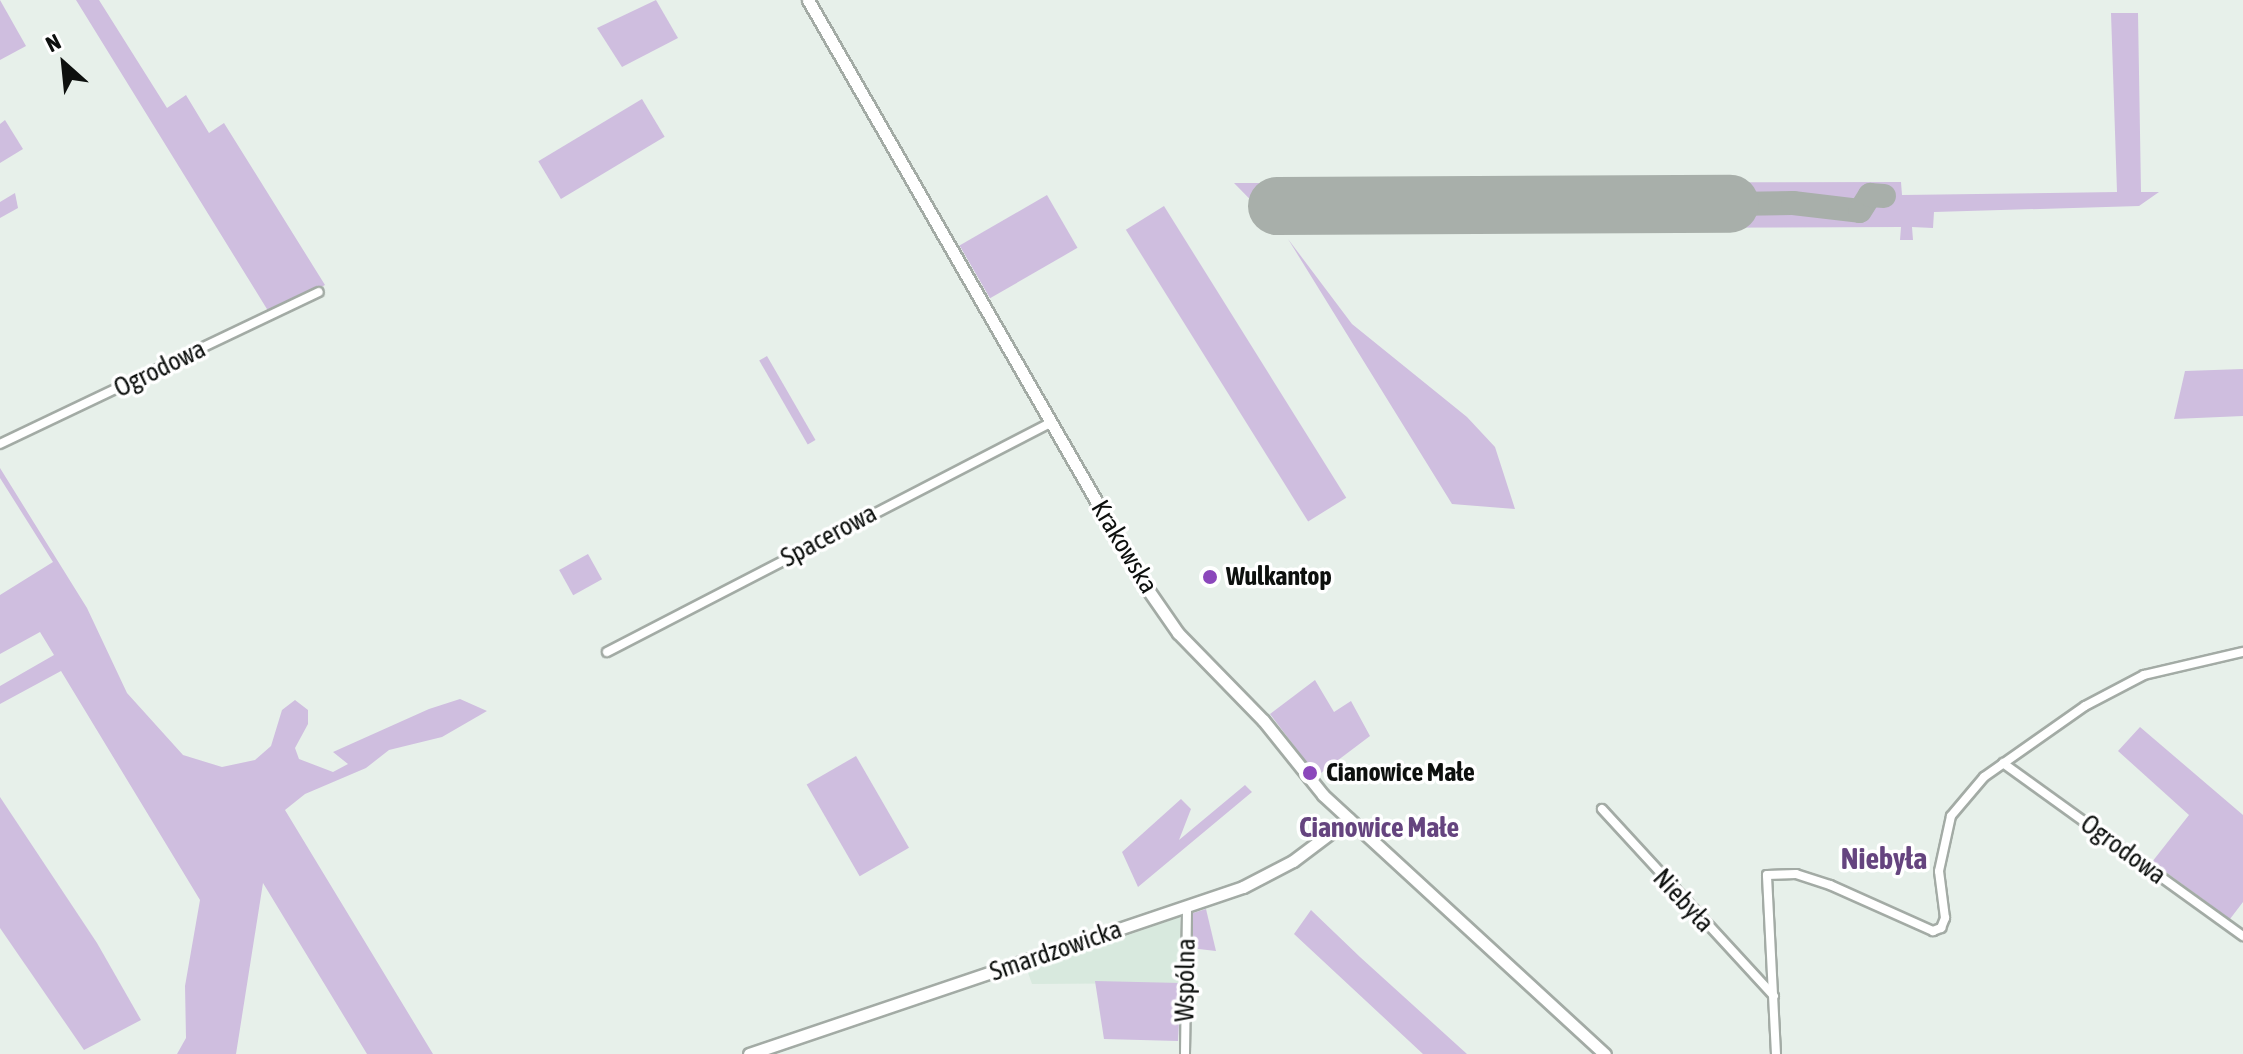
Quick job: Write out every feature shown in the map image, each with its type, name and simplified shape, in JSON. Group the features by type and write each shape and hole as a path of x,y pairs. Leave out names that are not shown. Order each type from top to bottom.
{"main road":[{"name":"Krakowska","path":"808,0 1178,633 1349,819 1605,1054"},
{"name":"Smardzowicka","path":"749,1054 1187,906 1270,874 1349,819"}],"street":[{"name":"Ogrodowa","path":"0,444 319,292"},
{"name":"Spacerowa","path":"607,652 1052,422"},
{"path":"1776,1054 1770,994 1767,875 1796,874 1933,931 1944,925 1939,871 1951,816 1960,798 2003,763 2085,706 2144,675 2243,652"},
{"name":"Ogrodowa","path":"2003,763 2243,936"},
{"name":"Niebyła","path":"1602,809 1770,994"},
{"name":"Wspólna","path":"1185,1054 1187,906"}],"shaded area":[{"path":"0,0 26,46 0,60"},
{"path":"76,0 99,0 167,108 186,95 209,133 224,123 325,285 270,314"},
{"path":"656,0 678,38 622,67 597,28"},
{"path":"2111,13 2138,13 2141,192 2159,192 2139,206 1934,212 1933,228 1912,227 1913,240 1900,240 1901,227 1279,229 1234,183 1901,182 1902,195 2117,192"},
{"path":"642,99 665,137 561,199 538,161"},
{"path":"5,120 23,149 0,163 0,124"},
{"path":"15,193 18,208 0,218 0,202"},
{"path":"1047,195 1078,248 990,298 960,246"},
{"path":"1164,206 1346,498 1308,522 1126,230"},
{"path":"1288,239 1352,324 1467,417 1495,447 1515,509 1452,504"},
{"path":"767,356 816,440 808,445 759,360"},
{"path":"2243,369 2243,416 2174,419 2185,371"},
{"path":"0,468 87,608 127,693 183,755 222,767 255,760 271,746 282,710 295,700 308,710 308,724 295,748 299,759 333,772 348,764 333,752 429,709 460,699 487,711 442,737 389,750 366,768 305,794 285,810 433,1054 367,1054 263,883 236,1054 177,1054 186,1038 185,986 200,900 61,671 0,704 0,686 54,655 40,632 0,654 0,595 53,562 0,478"},
{"path":"588,554 602,579 573,595 559,570"},
{"path":"1315,680 1334,712 1351,701 1370,736 1317,776 1270,714"},
{"path":"2140,727 2243,815 2243,902 2230,919 2152,862 2189,815 2118,751"},
{"path":"856,756 909,848 860,876 807,785"},
{"path":"1245,785 1252,792 1138,887 1122,852 1181,799 1191,809 1179,840"},
{"path":"0,797 97,943 141,1020 84,1050 0,928"},
{"path":"1206,909 1216,951 1190,948 1190,914"},
{"path":"1311,910 1467,1054 1423,1054 1294,934"},
{"path":"1180,917 1181,983 1032,984 1027,970"},
{"path":"1095,981 1181,983 1178,1041 1104,1039"}],"taxiway":[{"path":"1730,204 1793,203 1860,211 1870,195 1884,196"}],"runway":[{"path":"1277,206 1730,204"}],"place":[{"name":"Wulkantop","path":"1210,577"},
{"name":"Cianowice Małe","path":"1310,773"}],"district":[{"name":"Cianowice Małe","path":"1379,827"},
{"name":"Niebyła","path":"1884,858"}]}
